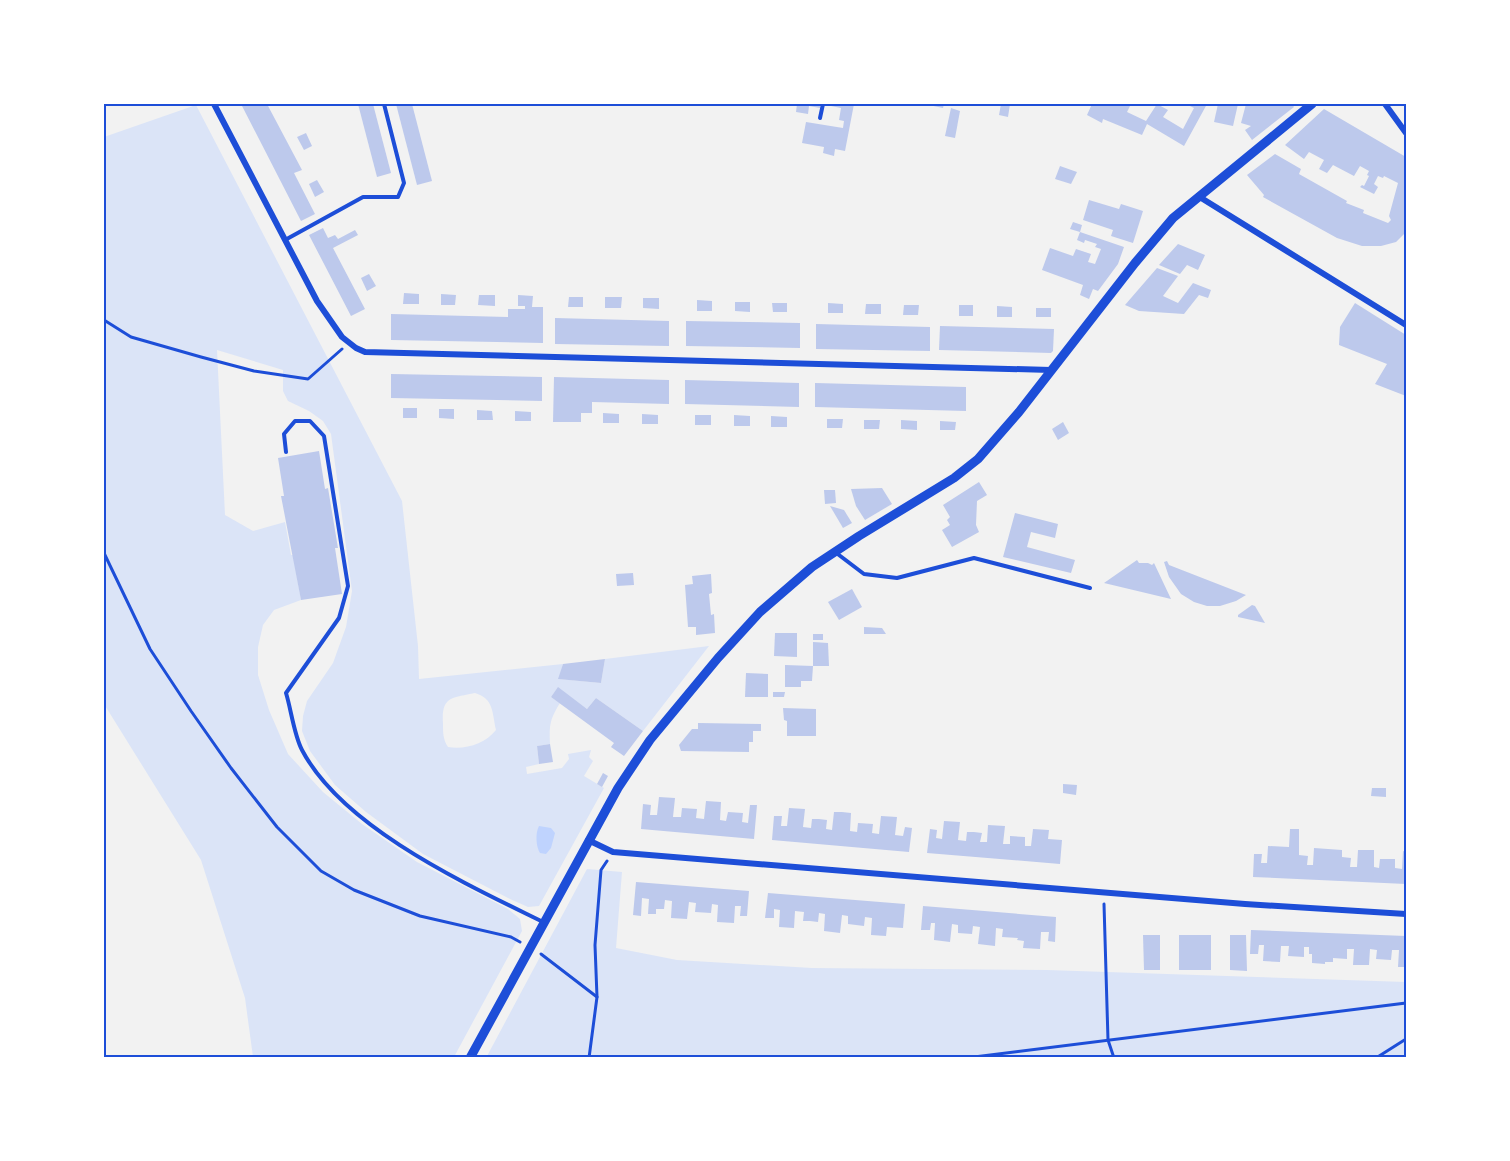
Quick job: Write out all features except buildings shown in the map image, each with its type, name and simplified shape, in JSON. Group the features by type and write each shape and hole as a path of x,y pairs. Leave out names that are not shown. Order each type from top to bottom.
{"street":[{"path":"214,104 317,301 336,330 349,343 365,352 1052,370"},
{"path":"470,1058 588,840 639,755 718,658 760,612 787,587 834,552 935,491 968,468 989,448 1173,218 1312,104"},
{"path":"1385,104 1407,133"},
{"path":"1198,196 1407,325"},
{"path":"588,840 613,852 1104,893 1407,914"}],"lane":[{"path":"285,240 363,197 398,196 404,183 384,104"},
{"path":"820,118 823,104"},
{"path":"286,452 284,435 295,421 310,421 324,436 348,586 339,618 286,693 301,749 330,790 382,832 419,858 544,922"},
{"path":"834,552 864,574 897,578 974,558 1090,588"}],"path":[{"path":"104,320 131,337 254,371 308,379 349,343"},
{"path":"104,554 150,649 190,711 277,827 321,871 354,890 420,916 510,937 531,946 597,997"},
{"path":"589,1058 597,997 595,945 601,870 613,852"},
{"path":"1104,893 1108,1040 1114,1058"},
{"path":"966,1058 1407,1003"},
{"path":"1376,1058 1407,1039"}],"shaded area":[{"path":"196,105 402,501 418,646 419,679 563,664 559,679 601,683 605,659 709,646 643,731 596,698 587,709 558,688 551,697 560,703 551,722 550,744 537,746 539,764 526,767 527,774 562,768 569,759 568,754 591,750 589,757 593,761 584,776 604,788 539,906 528,907 510,899 423,854 366,812 335,785 310,751 302,731 307,701 333,663 346,627 352,591 331,434 323,421 288,401 283,391 283,370 217,350 225,515 253,531 285,522 301,600 274,610 263,625 258,647 258,675 269,710 288,754 323,792 362,824 417,862 508,909 520,919 522,931 454,1057 253,1057 245,998 201,860 104,704 104,137","holes":["475,693 491,707 496,730 486,739 474,745 461,748 448,747 443,730 446,703 460,696"]},
{"path":"587,869 622,872 616,948 677,960 812,968 1047,970 1406,982 1406,1057 486,1058"}],"water":[{"path":"539,826 551,828 555,833 551,848 546,854 540,853 538,847"}]}
